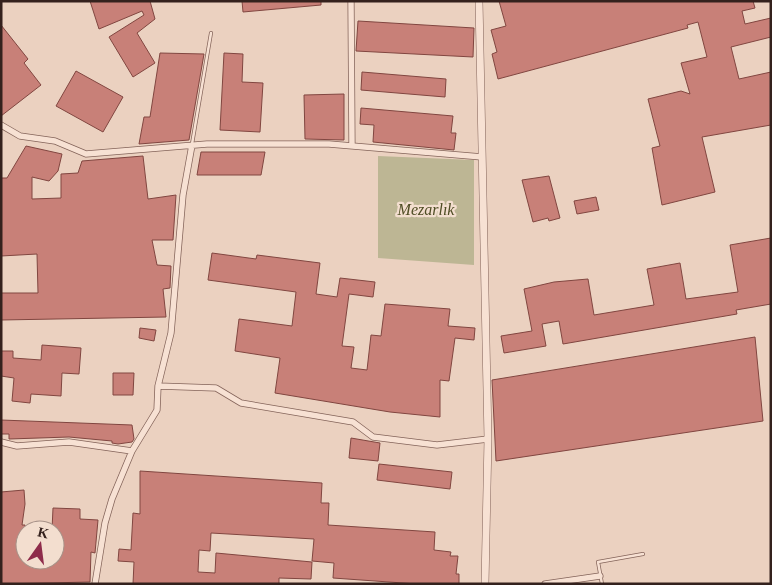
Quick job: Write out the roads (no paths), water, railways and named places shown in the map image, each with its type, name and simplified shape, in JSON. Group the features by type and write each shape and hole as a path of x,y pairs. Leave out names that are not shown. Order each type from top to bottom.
{"street":[{"path":"352,1 352,146"},
{"path":"479,1 488,439 485,584"},
{"path":"1,124 20,136 55,141 86,154 192,145 329,144 482,157"},
{"path":"95,584 105,523 132,451 157,410 158,386 172,333 183,195 192,145"},
{"path":"158,386 216,388 241,403 353,422 373,437 437,445 488,439"},
{"path":"1,442 17,446 69,442 132,451"},
{"path":"545,584 600,576"}],"lane":[{"path":"192,145 211,33"},
{"path":"602,584 598,562 643,554"}],"park label":[{"name":"Mezarlık","path":"426,209"}]}
